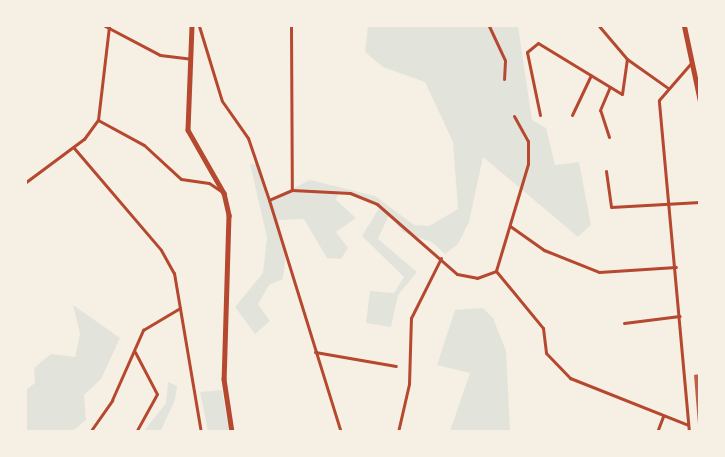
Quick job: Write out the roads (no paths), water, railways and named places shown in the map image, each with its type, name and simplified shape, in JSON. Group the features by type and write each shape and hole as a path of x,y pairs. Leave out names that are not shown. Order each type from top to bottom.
{"main road":[{"path":"684,26 699,101"}],"street":[{"path":"105,26 109,26 160,55 191,59"},
{"path":"26,182 74,148 98,120 109,26"},
{"path":"192,26 190,140 224,193 229,229 224,379 232,432"},
{"path":"199,26 222,101 248,138 341,432"},
{"path":"291,26 292,190"},
{"path":"489,26 505,61 504,79"},
{"path":"598,26 627,59 668,88"},
{"path":"540,115 527,52 538,42 622,94 627,59"},
{"path":"689,432 676,267 659,100 691,63"},
{"path":"572,115 591,75"},
{"path":"609,137 600,110 610,87"},
{"path":"496,271 528,164 528,141 514,116"},
{"path":"98,120 144,145 181,179 209,183 224,193"},
{"path":"74,148 161,250 174,273 201,432"},
{"path":"606,171 611,207 699,202"},
{"path":"269,200 292,190 350,193 377,204 404,234 441,258 457,274 477,278 496,271"},
{"path":"510,226 544,250 599,272 676,267"},
{"path":"398,432 409,384 411,318 441,258"},
{"path":"496,271 543,328 546,353 554,365 600,394 688,424"},
{"path":"90,432 135,352 143,330 180,308"},
{"path":"624,323 680,316"},
{"path":"135,352 157,394 136,432"},
{"path":"315,352 396,366"},
{"path":"657,432 663,416"}]}
